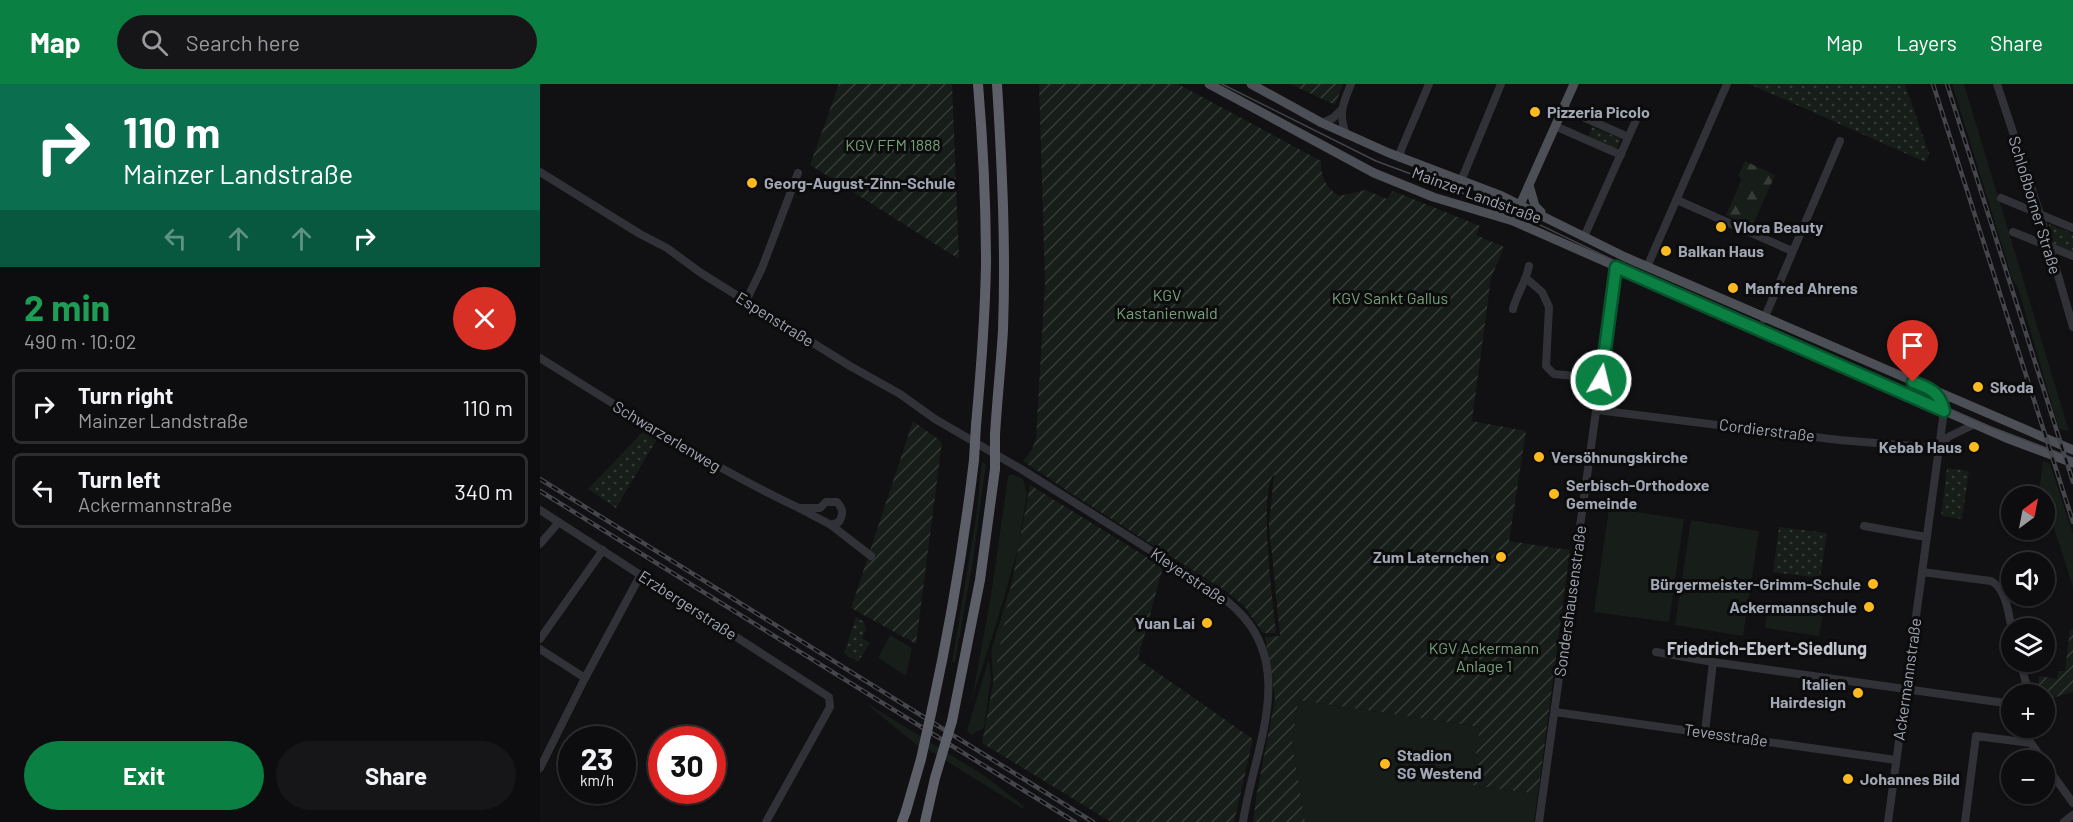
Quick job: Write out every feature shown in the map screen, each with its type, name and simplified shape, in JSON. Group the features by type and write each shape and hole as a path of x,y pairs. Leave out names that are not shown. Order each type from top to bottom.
{"highway":[{"path":"902,822 921,759 950,628 974,460 983,343 986,263 978,84"},
{"path":"925,822 952,721 976,602 995,468 995,435 1003,330 1004,252 997,84"}],"main road":[{"name":"Mainzer Landstraße","path":"1209,84 1374,173 1433,197 1493,215 1535,231 1944,411 2073,463"},
{"name":"Mainzer Landstraße","path":"1251,84 1346,134 1400,158 1521,205 1647,267 1764,319 2073,450"},
{"path":"1493,215 1513,212 1521,205 1574,84"},
{"path":"1529,185 1535,206 1548,218"},
{"path":"1521,205 1524,221 1535,231"}],"street":[{"path":"1322,123 1333,118 1341,110 1351,84"},
{"path":"1400,158 1402,147 1429,84"},
{"path":"1461,181 1502,84"},
{"path":"1647,267 1727,84"},
{"name":"Schloßborner Straße","path":"1997,84 2040,214 2073,327"},
{"path":"1563,108 1628,137"},
{"path":"1341,110 1346,134"},
{"path":"1584,237 1640,111"},
{"path":"1556,126 1621,155"},
{"path":"1764,319 1840,141"},
{"name":"Espenstraße","path":"540,172 640,234 668,248 701,273 850,366 900,394 935,419 1010,463"},
{"path":"746,301 762,268 798,173"},
{"path":"2001,198 2073,228"},
{"path":"1677,200 1792,251"},
{"path":"2013,232 2073,256"},
{"path":"1513,309 1517,295 1527,279 1529,266"},
{"name":"Sondershausenstraße","path":"1539,822 1616,267"},
{"path":"1527,279 1542,292 1549,307 1546,366 1548,371 1554,374 1601,380"},
{"name":"Schwarzerlenweg","path":"540,358 648,426 748,484 827,523 871,556"},
{"path":"1932,389 1942,402 1944,411"},
{"path":"1944,411 1950,405 1960,401"},
{"name":"Cordierstraße","path":"1597,410 1839,440 1938,448"},
{"name":"Ackermannstraße","path":"1888,822 1944,411"},
{"path":"1938,448 1948,437 1975,424"},
{"name":"Kleyerstraße","path":"1010,463 1221,596 1238,610 1257,635 1268,668 1269,702 1243,822"},
{"name":"Schwarzerlenweg","path":"798,508 820,508 826,502 837,502 843,514 839,522 827,523"},
{"path":"820,508 819,514 827,523"},
{"name":"Erzbergerstraße","path":"540,510 826,695 831,703 766,822"},
{"path":"540,544 559,522"},
{"path":"1864,526 1926,537"},
{"path":"540,639 603,550"},
{"path":"1922,572 1991,581 1997,584 2009,618"},
{"path":"541,765 641,574"},
{"path":"540,649 585,678"},
{"path":"1656,652 2001,702"},
{"path":"1705,732 1713,662"},
{"name":"Tevesstraße","path":"1555,712 1896,760"},
{"path":"1965,822 1976,736 2031,743 2036,750"},
{"path":"2055,778 2073,803"},
{"path":"2064,822 2073,815"}],"green space":[{"name":"KGV FFM 1888","path":"839,84 952,84 959,259 810,165"},
{"path":"1039,84 1178,84 1321,161 1325,181 1330,189 1339,196 1366,190 1387,199 1393,191 1480,226 1476,235 1504,247 1491,278 1472,421 1526,431 1509,541 1570,550 1538,794 1471,785 1480,727 1298,700 1292,744 1305,822 1253,822 1275,699 1265,637 1280,636 1269,525 1274,474 1269,485 1267,525 1276,633 1263,633 1244,606 1227,592 1023,461 1036,439 1045,282"},
{"path":"1290,84 1343,84 1335,105"},
{"path":"1749,84 1905,84 1929,154 1925,162"},
{"path":"1952,84 1964,84 2069,431 2059,429 2018,288 2013,281"},
{"path":"1592,127 1621,139 1617,149 1588,137"},
{"path":"1745,161 1775,175 1752,227 1726,215 1742,179 1738,176"},
{"path":"2049,224 2073,234 2073,252 2051,243"},
{"path":"913,421 942,442 916,644 851,608"},
{"path":"644,431 657,439 616,508 588,489"},
{"path":"2043,461 2050,464 2073,534 2073,587 2055,531 2055,486 2040,485"},
{"path":"982,462 986,464 973,561 955,662 952,662 976,517"},
{"path":"1947,468 1969,471 1962,519 1941,516"},
{"path":"1012,474 1023,479 1027,494 1018,549 967,714 973,694 991,595 1008,476"},
{"path":"1030,485 1163,567 1138,659 1253,739 1234,822 1111,822 982,743"},
{"path":"1609,508 1684,519 1669,622 1594,612"},
{"path":"1691,520 1759,531 1743,636 1675,625"},
{"path":"1779,527 1827,533 1820,578 1773,572"},
{"path":"1018,561 994,692 991,651"},
{"path":"1769,601 1824,609 1819,636 1765,628"},
{"path":"856,617 864,622 866,630 862,638 870,643 858,662 844,653"},
{"path":"2070,629 2073,629 2073,692 2055,697 2055,684 2038,684 2039,676 2057,679 2058,671 2065,671"},
{"path":"890,635 912,648 906,676 878,658"},
{"path":"989,659 991,678 984,728 971,735 967,730"},
{"name":"Stadion SG Westend","path":"1298,700 1480,727 1471,785 1538,794 1534,822 1305,822 1292,744"},
{"path":"870,705 985,776 1024,806 1023,809 929,750 924,751"}],"tram line":[{"path":"1222,84 1376,161 1513,212 1613,260 1991,427 2073,458"}],"railway":[{"path":"1933,84 2073,522"},
{"path":"1947,84 2073,482"},
{"path":"540,479 1093,822"},
{"path":"540,491 1075,822"}],"place":[{"name":"Pizzeria Picolo","path":"1535,112"},
{"name":"Georg-August-Zinn-Schule","path":"752,183"},
{"name":"Vlora Beauty","path":"1721,227"},
{"name":"Balkan Haus","path":"1666,251"},
{"name":"Manfred Ahrens","path":"1733,288"},
{"name":"Skoda","path":"1978,387"},
{"name":"Kebab Haus","path":"1974,447"},
{"name":"Versöhnungskirche","path":"1539,457"},
{"name":"Serbisch-Orthodoxe Gemeinde","path":"1554,494"},
{"name":"Zum Laternchen","path":"1501,557"},
{"name":"Bürgermeister-Grimm-Schule","path":"1873,584"},
{"name":"Ackermannschule","path":"1869,607"},
{"name":"Yuan Lai","path":"1207,623"},
{"name":"Italien Hairdesign","path":"1858,693"},
{"name":"Stadion SG Westend","path":"1385,764"},
{"name":"Johannes Bild","path":"1848,779"}],"district":[{"name":"Friedrich-Ebert-Siedlung","path":"1767,649"}],"route":[{"path":"1601,380 1616,267 1944,411 1942,402 1932,389 1913,382"}],"park label":[{"name":"KGV Sankt Gallus","path":"1390,298"},
{"name":"KGV Kastanienwald","path":"1167,304"},
{"name":"KGV Ackermann Anlage 1","path":"1484,657"}]}
